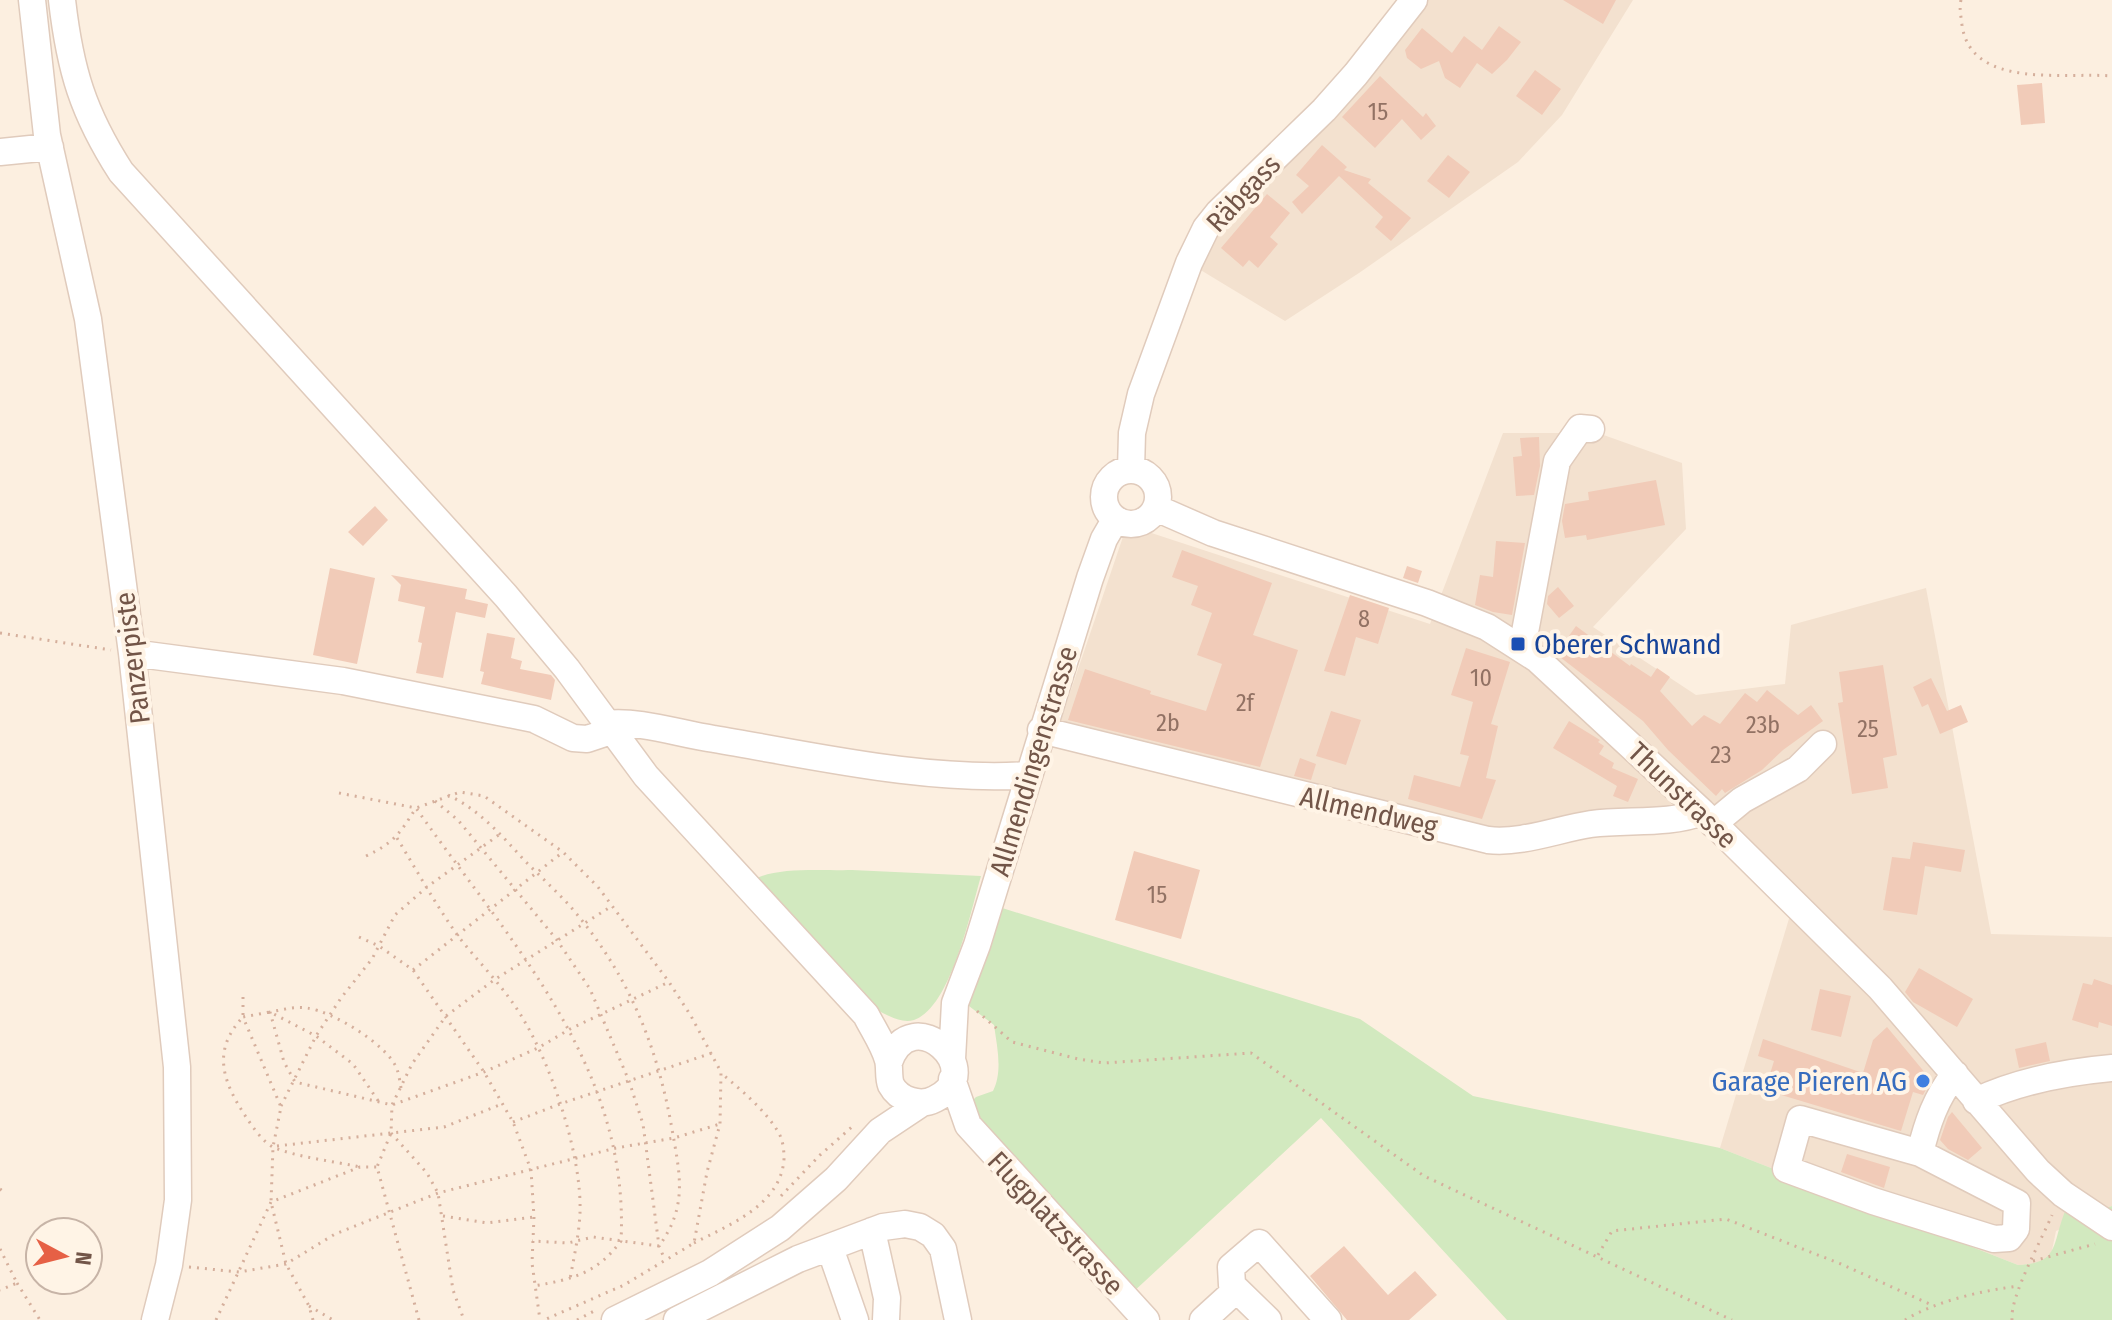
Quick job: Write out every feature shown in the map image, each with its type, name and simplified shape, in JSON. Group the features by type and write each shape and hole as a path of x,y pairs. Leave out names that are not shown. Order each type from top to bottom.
{"street":[{"name":"Panzerpiste","path":"32,0 50,147 88,319 132,653 177,1067 178,1200 169,1265 155,1320"},
{"path":"62,0 66,35 80,96 101,141 121,172 530,623 646,776 866,1015 890,1074 905,1099 924,1102"},
{"name":"Räbgass","path":"1131,470 1132,433 1141,394 1189,263 1206,228 1345,86 1414,0"},
{"path":"0,152 50,147"},
{"path":"1522,648 1557,461 1580,428 1591,429"},
{"path":"1140,471 1154,482 1158,499 1156,508 1151,516 1134,525 1125,524 1115,520 1105,507 1104,489 1114,475 1140,471"},
{"name":"Thunstrasse","path":"1156,508 1213,533 1427,603 1487,627 1522,648 1564,682 1708,818 1880,988 2019,1151 2105,1235"},
{"name":"Allmendingenstrasse","path":"952,1069 955,1003 977,945 1097,555 1115,520"},
{"path":"132,653 358,684 534,719 573,738 587,739 608,727 630,723 957,777 1029,775"},
{"name":"Allmendweg","path":"1041,730 1488,840 1511,840 1567,827 1708,818"},
{"path":"1708,818 1798,769 1823,744"},
{"name":"Allmendingenstrasse","path":"918,1038 955,1003"},
{"path":"609,1314 710,1273 780,1228 836,1179 880,1131 943,1093 952,1069 938,1042 918,1038 866,1015"},
{"path":"880,1131 891,1098 890,1074 897,1047 918,1038"},
{"path":"1976,1101 2078,1071 2112,1068"},
{"name":"Flugplatzstrasse","path":"952,1069 968,1125"},
{"path":"1920,1153 1927,1124 1944,1087 1955,1074"},
{"name":"Flugplatzstrasse","path":"924,1102 968,1125 1146,1320"},
{"path":"1800,1119 1920,1153 2017,1203 2016,1229 2009,1238 1994,1239 1873,1201 1786,1169 1800,1119"},
{"path":"677,1320 798,1259 872,1231 905,1224 920,1227 933,1235 943,1249 958,1320"},
{"path":"872,1231 887,1298 886,1320"},
{"path":"1304,1293 1270,1320 1232,1285 1231,1267 1259,1243 1304,1293 1328,1320"},
{"path":"830,1248 855,1320"},
{"path":"1203,1320 1236,1290"}],"path":[{"path":"1961,0 1964,39 1981,60 2005,71 2112,76"},
{"path":"0,633 132,653"},
{"path":"339,793 416,808 448,795 472,793 484,796 563,852 598,887 669,982 721,1072 755,1103 778,1131 784,1145 781,1177 765,1199 747,1215 624,1285 542,1320 534,1286 531,1170 513,1122 484,1072 413,970 379,946 359,937"},
{"path":"448,795 466,803 500,834 584,924 602,947 649,1035 674,1138 678,1172 678,1207 671,1230 659,1246"},
{"path":"435,801 458,820 557,940 590,989 629,1081 647,1144 659,1246 665,1260"},
{"path":"366,856 397,838 416,808"},
{"path":"416,808 526,961 570,1029 597,1091 616,1148 622,1197 621,1241 597,1267 570,1280 534,1286"},
{"path":"313,1320 309,1306 286,1264 271,1202 273,1147 281,1107 316,1036 364,971 395,915 427,887 500,834"},
{"path":"397,838 457,935 516,1007 538,1048 560,1104 575,1159 579,1191 577,1240 570,1280"},
{"path":"413,970 563,852"},
{"path":"419,1320 377,1167 391,1133 392,1105 420,1050 446,1016 494,980 612,906"},
{"path":"270,1012 284,1062 295,1082 392,1105 484,1072 669,982"},
{"path":"243,997 243,1017 281,1107"},
{"path":"955,1003 974,1009 1012,1042 1078,1059 1104,1063 1251,1053 1424,1176 1732,1320"},
{"path":"377,1167 360,1167 273,1147 256,1131 230,1092 223,1071 224,1047 231,1030 243,1017 305,1007 329,1015 356,1030 384,1051 397,1068 401,1088"},
{"path":"270,1012 316,1036 353,1064 379,1102"},
{"path":"513,1122 712,1053"},
{"path":"694,1243 707,1172 720,1124 721,1072"},
{"path":"273,1147 444,1127 502,1104"},
{"path":"169,1265 239,1272 286,1264 335,1234 438,1193 616,1148 674,1138 720,1124"},
{"path":"775,1203 820,1155 854,1125"},
{"path":"391,1133 427,1173 438,1193 453,1290 464,1320"},
{"path":"216,1320 271,1202 360,1167"},
{"path":"0,1189 5,1193"},
{"path":"2012,1320 2011,1308 2019,1286 2063,1194"},
{"path":"443,1216 487,1223 534,1217"},
{"path":"1598,1257 1612,1231 1726,1219 1841,1264 1934,1306"},
{"path":"2033,1261 2105,1235"},
{"path":"532,1241 568,1243 593,1237 659,1246"},
{"path":"0,1249 40,1320"},
{"path":"0,1290 17,1283"},
{"path":"1905,1320 1934,1306 2019,1286"},
{"path":"309,1306 333,1320"},
{"path":"577,1320 609,1314"}],"shaded area":[{"path":"1414,0 1633,0 1562,115 1518,162 1285,321 1189,263"},
{"path":"1503,433 1598,433 1682,463 1686,529 1593,627 1696,695 1785,684 1791,625 1926,588 1991,934 2112,937 2112,1206 2056,1231 2051,1255 2039,1264 2018,1265 1720,1148 1794,902 1702,812 1511,840 1056,734 1127,525 1430,624"}],"green space":[{"path":"852,870 981,876 949,978 927,1012 914,1020 898,1020 873,1008 754,880 787,871"},
{"path":"999,907 1360,1019 1473,1096 1720,1148 2018,1265 2048,1256 2056,1242 2066,1209 2087,1215 2112,1206 2112,1320 1507,1320 1321,1118 1131,1294 972,1115 971,1102 993,1091 998,1075 998,1059 994,1025 965,1003"}],"building":[{"path":"1563,0 1616,0 1603,24"},
{"path":"1499,26 1521,42 1492,74 1477,63 1460,88 1445,78 1439,61 1421,69 1407,58 1405,50 1422,28 1452,53 1464,36 1482,50"},
{"path":"1535,70 1561,89 1542,115 1516,96"},
{"path":"1380,76 1423,117 1426,113 1436,126 1421,140 1402,119 1375,148 1342,117"},
{"path":"2042,83 2045,123 2021,125 2017,85"},
{"path":"1322,145 1347,167 1344,170 1371,179 1368,183 1411,218 1391,241 1375,227 1383,217 1339,176 1302,214 1292,202 1309,186 1296,175"},
{"path":"1448,155 1470,172 1449,198 1427,181"},
{"path":"1267,194 1290,213 1270,237 1278,244 1258,268 1249,260 1243,267 1221,248"},
{"path":"1539,437 1540,466 1534,495 1516,496 1513,457 1522,456 1520,438"},
{"path":"1656,480 1665,525 1587,540 1586,535 1565,538 1562,521 1565,504 1589,500 1588,492"},
{"path":"375,506 388,520 363,546 348,532"},
{"path":"1496,541 1525,543 1512,615 1475,605 1480,575 1493,577"},
{"path":"1182,550 1272,583 1253,635 1298,650 1260,767 1068,720 1085,669 1206,711 1222,664 1197,655 1212,613 1191,605 1198,586 1172,577"},
{"path":"1407,566 1422,571 1418,583 1403,578"},
{"path":"330,568 375,578 357,664 313,655"},
{"path":"391,575 467,589 465,599 488,604 485,618 456,612 443,678 416,673 425,607 398,601 401,585"},
{"path":"1558,587 1574,606 1559,618 1547,604 1548,596"},
{"path":"1350,595 1389,608 1378,644 1356,637 1345,676 1324,671"},
{"path":"1576,626 1630,666 1651,677 1657,668 1670,677 1660,691 1692,726 1704,715 1720,724 1745,693 1757,702 1767,690 1798,715 1811,705 1823,721 1783,750 1762,770 1725,793 1722,789 1716,796 1643,721 1556,654"},
{"path":"487,633 515,638 511,658 522,661 520,669 551,675 555,680 551,700 481,684 484,672 480,671"},
{"path":"1466,648 1510,662 1491,724 1498,726 1486,778 1496,780 1482,819 1408,799 1414,775 1460,787 1469,756 1460,754 1473,702 1451,695"},
{"path":"1883,665 1897,755 1883,758 1888,788 1852,794 1838,703 1843,702 1839,672"},
{"path":"1931,678 1947,711 1961,705 1968,722 1940,734 1928,704 1922,707 1913,687"},
{"path":"1331,711 1361,720 1346,765 1316,756"},
{"path":"1569,721 1600,740 1598,742 1604,746 1599,754 1614,763 1612,768 1638,779 1628,802 1613,796 1617,786 1553,748"},
{"path":"1300,758 1316,764 1311,780 1294,776"},
{"path":"1913,842 1965,850 1961,872 1925,866 1917,915 1883,910 1892,857 1910,859"},
{"path":"1134,851 1200,870 1181,939 1115,920"},
{"path":"1919,968 1973,999 1957,1027 1913,1002 1905,992"},
{"path":"2094,979 2112,985 2112,1026 2099,1022 2098,1028 2072,1020 2083,983 2092,985"},
{"path":"1820,989 1851,996 1841,1037 1811,1030"},
{"path":"1887,1027 1931,1080 1923,1095 1913,1092 1901,1131 1765,1090 1774,1061 1758,1056 1763,1039 1863,1073 1873,1040"},
{"path":"2046,1042 2050,1061 2019,1068 2015,1049"},
{"path":"1952,1112 1982,1148 1968,1160 1948,1149 1940,1140"},
{"path":"1847,1154 1890,1167 1884,1188 1841,1172"},
{"path":"1344,1246 1388,1295 1415,1271 1437,1295 1409,1320 1347,1320 1310,1276"}],"place":[{"name":"Oberer Schwand","path":"1518,644"},
{"name":"Garage Pieren AG","path":"1923,1081"}]}
